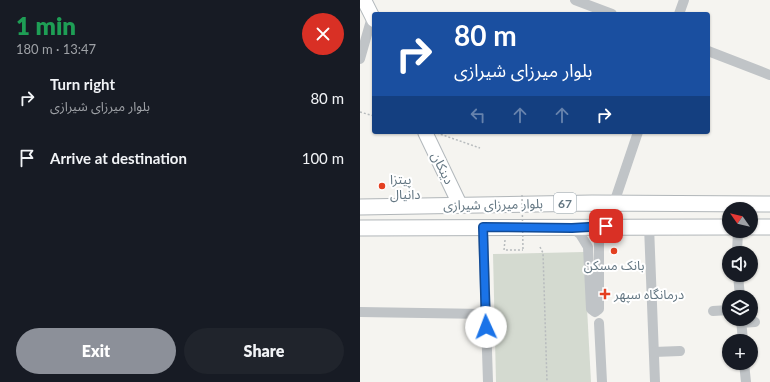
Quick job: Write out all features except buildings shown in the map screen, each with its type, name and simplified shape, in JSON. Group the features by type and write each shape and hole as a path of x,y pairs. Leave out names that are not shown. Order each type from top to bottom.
{"main road":[{"path":"364,0 372,17"},
{"name":"دینکان","path":"426,134 460,205"},
{"name":"بلوار میرزای شیرازی","path":"360,207 614,203 770,204"},
{"name":"بلوار میرزای شیرازی","path":"367,228 572,228 606,226 722,227"},
{"path":"758,227 770,227"},
{"path":"360,235 367,228"}],"street":[{"path":"575,0 607,12"},
{"path":"680,12 684,0"},
{"path":"360,60 372,22"},
{"path":"710,52 770,75"},
{"path":"614,203 637,134"},
{"path":"572,228 580,234 588,247 591,309 595,312 599,309 599,240 600,235 606,226"},
{"path":"649,226 655,382"},
{"path":"483,227 488,382"},
{"path":"713,311 722,310"},
{"path":"360,312 486,314"},
{"path":"599,323 602,382"},
{"path":"654,352 680,351"},
{"path":"745,370 746,382"}],"path":[{"path":"360,112 372,115"},
{"path":"441,134 480,148"},
{"path":"504,250 523,250 522,196"},
{"path":"540,247 543,253 547,382"}],"shaded area":[{"path":"584,252 591,382 496,382 493,254"}],"place":[{"name":"پیتزا دانیال","path":"382,186"},
{"name":"بانک مسکن","path":"614,251"},
{"name":"درمانگاه سپهر","path":"605,294"}],"route":[{"path":"486,327 483,227 572,228 606,226"}]}
